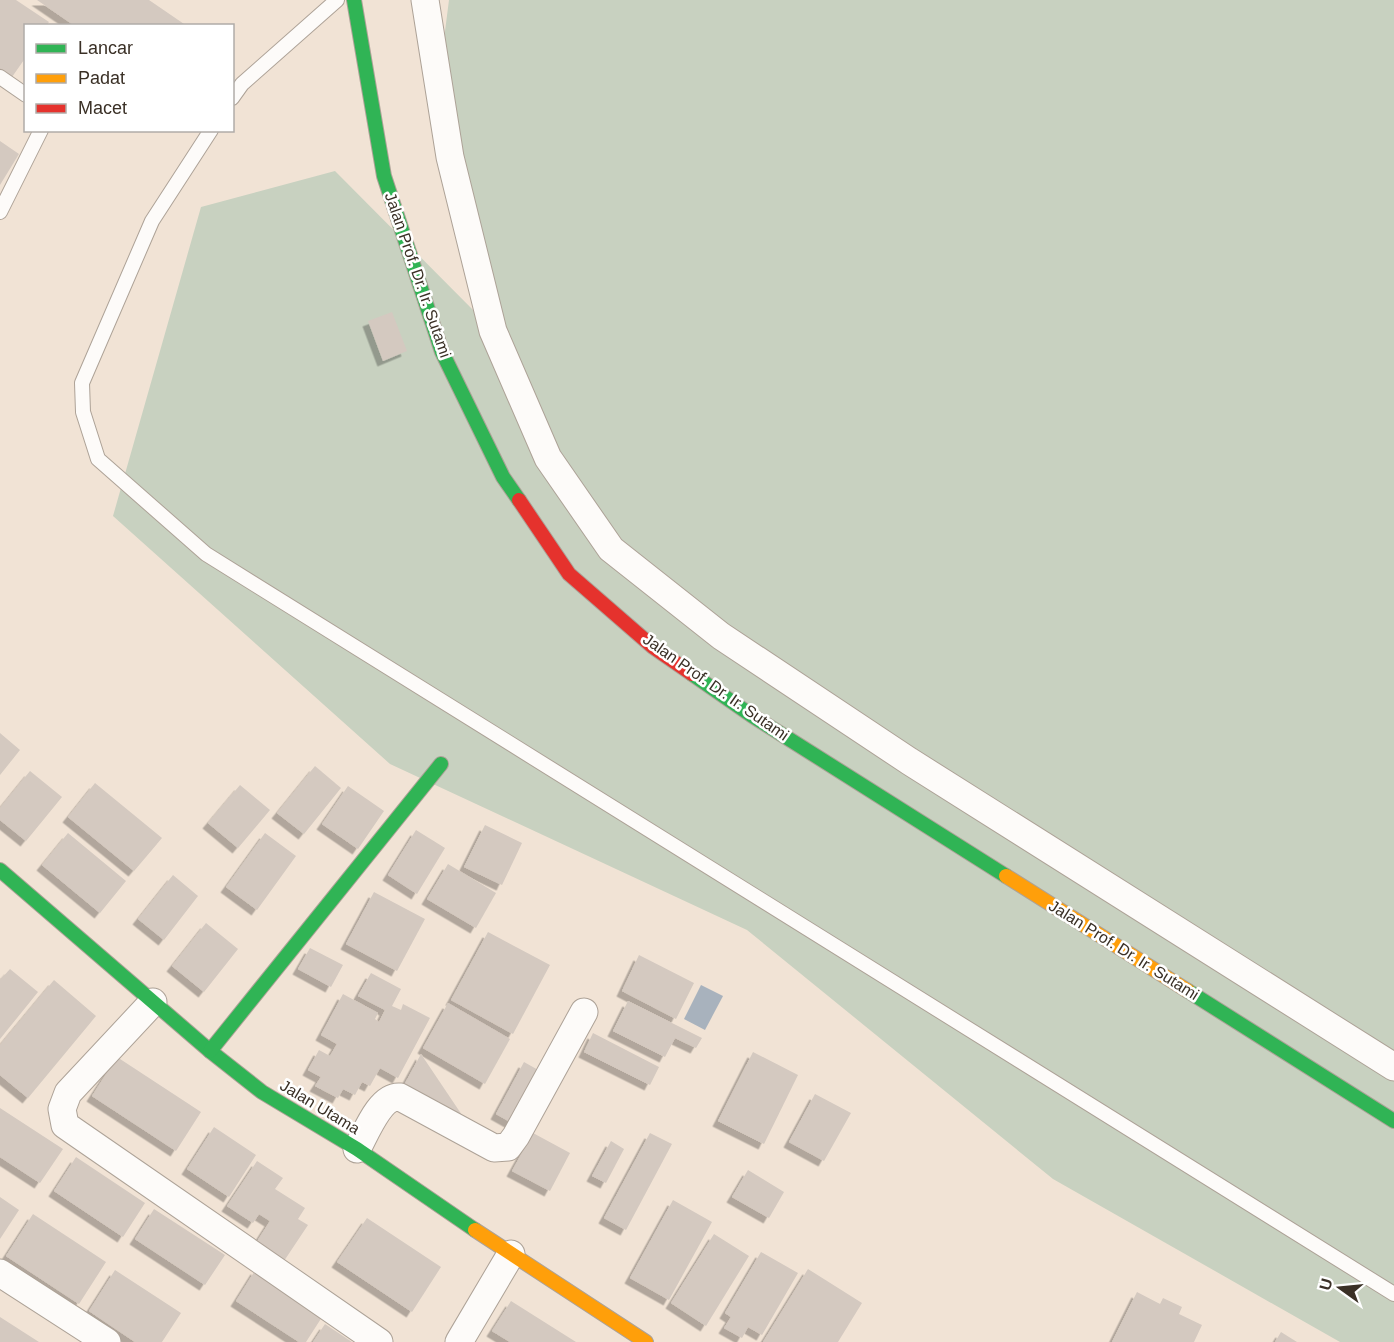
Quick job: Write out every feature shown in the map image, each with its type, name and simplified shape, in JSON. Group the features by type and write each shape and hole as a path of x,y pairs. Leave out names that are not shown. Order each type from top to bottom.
{"street":[{"name":"Jalan Prof. Dr. Ir. Sutami","path":"354,0 384,176 442,352 504,477 569,574 653,646 751,714 1394,1121"},
{"path":"425,0 450,156 493,331 548,458 611,549 721,636 909,761 1394,1067"},
{"path":"210,1051 441,764"},
{"name":"Jalan Utama","path":"3,880 262,1092 357,1149 646,1342"},
{"path":"153,1002 68,1093 62,1109 65,1125 379,1342"},
{"path":"357,1149 384,1102 393,1096 400,1097 494,1148 508,1147 584,1012"},
{"path":"459,1342 511,1254"},
{"path":"0,1273 105,1341"}],"lane":[{"path":"234,95 242,84 337,0"},
{"path":"0,77 24,94"},
{"path":"0,212 40,132"},
{"path":"210,132 152,221 82,383 83,412 98,459 206,554 1394,1294"}],"green space":[{"path":"449,0 1394,0 1394,1342 1340,1342 1053,1179 747,930 390,764 113,516 201,207 335,171 479,316 435,109"}],"shaded area":[{"path":"701,985 723,996 705,1030 684,1019"}],"building":[{"path":"0,0 16,0 49,22 48,24 24,24 24,60 12,77 0,68"},
{"path":"37,0 149,0 184,24 72,24"},
{"path":"0,141 19,154 0,185"},
{"path":"392,312 407,351 383,361 368,321"},
{"path":"0,733 20,750 0,775"},
{"path":"315,766 341,788 304,834 277,813"},
{"path":"30,771 62,797 26,841 0,820 0,808"},
{"path":"95,783 162,838 134,871 68,817"},
{"path":"240,785 270,810 238,848 208,823"},
{"path":"348,786 384,811 358,849 322,824"},
{"path":"485,825 522,843 502,885 464,867"},
{"path":"416,830 445,848 417,894 388,875"},
{"path":"68,833 126,881 100,913 42,865"},
{"path":"265,833 296,856 257,910 226,887"},
{"path":"448,864 496,893 476,928 427,899"},
{"path":"173,875 198,896 164,940 138,919"},
{"path":"374,892 425,919 397,971 346,944"},
{"path":"206,923 238,949 204,992 172,966"},
{"path":"488,932 550,965 513,1034 451,1000"},
{"path":"310,948 343,965 331,987 298,969"},
{"path":"639,955 694,983 676,1019 622,991"},
{"path":"10,969 38,992 0,1039 0,980"},
{"path":"371,973 401,989 392,1006 401,1010 403,1004 430,1018 398,1078 380,1068 370,1086 362,1082 355,1095 343,1089 338,1098 315,1086 321,1077 308,1070 319,1050 330,1056 337,1044 321,1035 343,994 378,1013 375,1019 379,1022 385,1010 358,996"},
{"path":"54,980 96,1016 28,1098 0,1075 0,1045"},
{"path":"628,1001 702,1038 696,1048 675,1038 665,1057 613,1031"},
{"path":"448,1003 510,1039 485,1084 423,1048"},
{"path":"593,1033 659,1067 650,1085 584,1052"},
{"path":"753,1052 798,1075 764,1144 718,1121"},
{"path":"421,1054 466,1121 403,1087"},
{"path":"117,1057 201,1112 176,1151 92,1096"},
{"path":"524,1062 540,1071 512,1123 496,1114"},
{"path":"815,1094 851,1113 824,1161 789,1142"},
{"path":"0,1108 63,1149 40,1183 0,1157"},
{"path":"214,1127 256,1155 229,1197 187,1169"},
{"path":"533,1133 570,1153 550,1191 512,1171"},
{"path":"650,1133 672,1144 626,1230 604,1218"},
{"path":"611,1141 624,1149 606,1183 592,1176"},
{"path":"76,1157 145,1203 123,1237 54,1191"},
{"path":"257,1161 283,1178 275,1189 305,1208 298,1219 308,1225 284,1261 256,1243 270,1221 259,1214 253,1223 227,1206"},
{"path":"748,1170 784,1192 769,1218 732,1197"},
{"path":"0,1197 19,1210 0,1239"},
{"path":"673,1200 712,1222 669,1300 630,1278"},
{"path":"154,1209 225,1255 205,1285 135,1239"},
{"path":"33,1214 106,1262 79,1304 6,1256"},
{"path":"367,1218 441,1267 412,1312 337,1262"},
{"path":"714,1234 749,1256 706,1326 671,1303"},
{"path":"761,1252 798,1273 762,1335 748,1327 742,1338 724,1328 731,1317 725,1313"},
{"path":"256,1269 324,1314 306,1342 299,1342 236,1301"},
{"path":"808,1269 862,1303 838,1342 763,1342"},
{"path":"115,1270 181,1313 162,1342 135,1342 89,1311"},
{"path":"1137,1292 1160,1304 1163,1298 1182,1307 1179,1314 1202,1325 1194,1342 1112,1342"},
{"path":"511,1301 576,1342 510,1342 492,1331"},
{"path":"0,1317 39,1342 0,1342"},
{"path":"325,1324 352,1342 313,1342"},
{"path":"1281,1332 1297,1342 1275,1342"}],"traffic: fast":[{"path":"354,0 384,176 442,352 503,477 519,500"},
{"path":"692,674 751,715 1006,876"},
{"path":"210,1051 441,764"},
{"path":"0,870 210,1051 262,1092 357,1149 475,1230"},
{"path":"1188,991 1394,1121"}],"traffic: slow":[{"path":"1006,876 1188,991"},
{"path":"475,1230 646,1342"}],"traffic: jam":[{"path":"519,500 569,574 653,647 692,674"}]}
